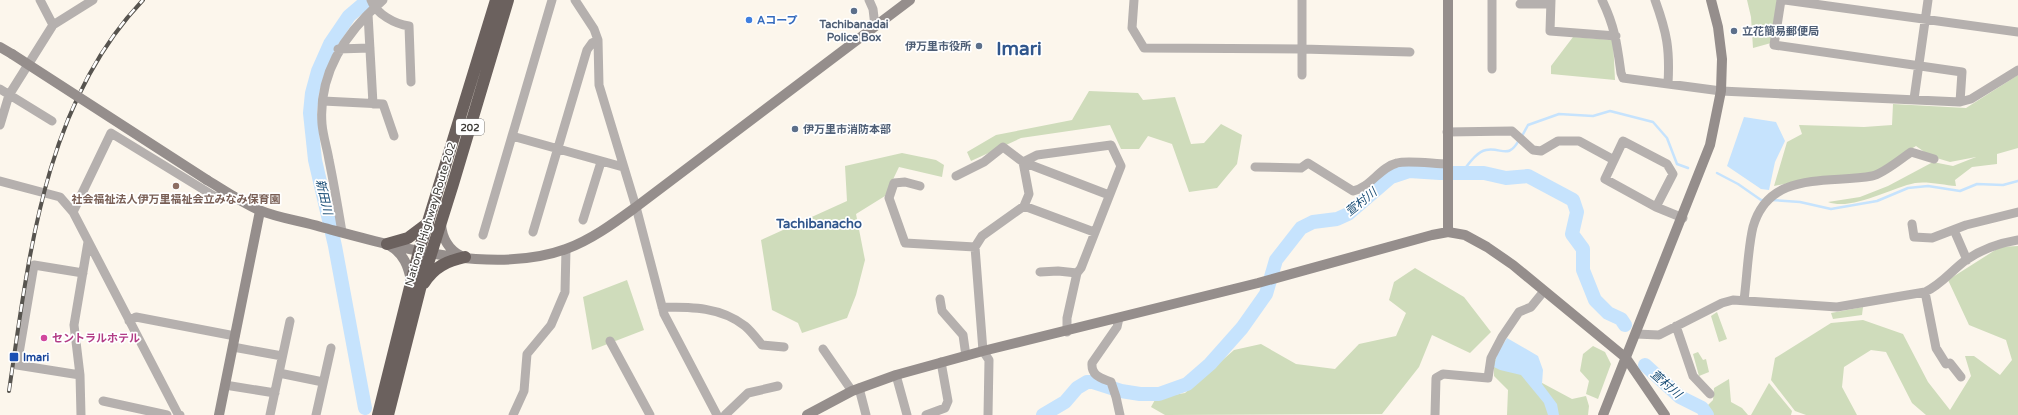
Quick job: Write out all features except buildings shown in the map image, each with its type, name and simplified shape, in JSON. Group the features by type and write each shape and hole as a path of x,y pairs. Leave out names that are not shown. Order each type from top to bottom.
{"highway":[{"name":"National Highway Route 202","path":"378,415 425,252 428,223 496,0"},
{"name":"National Highway Route 202","path":"425,252 441,222 508,0"},
{"path":"387,244 408,238 428,223"},
{"path":"416,284 445,263 465,257"},
{"name":"National Highway Route 202","path":"388,415 416,284"}],"street":[{"path":"40,0 53,25"},
{"path":"0,125 9,95 53,25 93,0"},
{"path":"342,232 322,124 322,102 327,80 338,49 371,7 383,0"},
{"path":"483,235 552,0"},
{"path":"575,0 594,28 598,40 599,85 636,207 662,307 717,415"},
{"path":"869,0 874,13 875,26"},
{"path":"0,47 207,180 260,211 387,244 425,252 489,260 531,257 566,249 608,228 910,0"},
{"path":"1134,0 1132,28 1144,48 1302,49 1410,52"},
{"path":"1302,0 1302,75"},
{"path":"1448,0 1448,232"},
{"path":"1492,0 1492,70"},
{"path":"1602,0 1612,21 1623,78 1721,91 1960,102 1971,99 2018,70"},
{"path":"1655,0 1664,24 1670,52 1668,84"},
{"path":"1603,415 1710,145 1721,91 1722,59 1718,27 1711,0"},
{"path":"1781,0 1774,45 1962,72 1960,102"},
{"path":"1785,0 2018,32"},
{"path":"1914,99 1928,0"},
{"path":"1520,4 1550,2 1550,31 1616,36"},
{"path":"371,7 370,48 373,104"},
{"path":"371,7 400,25 409,26 411,82"},
{"path":"533,232 587,50 592,43 598,40"},
{"path":"338,49 370,48"},
{"path":"0,89 52,121"},
{"path":"322,102 383,104 394,136"},
{"path":"1447,132 1512,131 1533,150 1541,151 1558,141 1579,141 1614,160"},
{"path":"73,212 111,133 214,196 234,196"},
{"path":"512,136 623,167"},
{"path":"1656,207 1674,174 1667,164 1623,141 1605,179 1656,207 1682,218"},
{"path":"1024,162 1037,155 1110,145 1121,166 1081,268 1077,273 1067,318 1067,332"},
{"path":"956,176 984,162 1003,147 1024,162 1109,195"},
{"path":"1744,300 1753,227 1765,203 1778,190 1804,182 1874,176 1911,152 1934,160"},
{"path":"583,220 601,162"},
{"path":"988,415 989,360 983,351 975,247 982,236 1024,206 1029,194 1024,162"},
{"path":"1255,167 1301,168 1308,163 1353,191 1360,190 1382,172 1397,163 1447,164"},
{"path":"0,180 60,197 73,212 128,321 179,415 168,415 103,401"},
{"path":"920,186 905,182 894,183 889,198 904,243 975,247"},
{"path":"1024,206 1094,232"},
{"path":"219,415 260,211"},
{"path":"1912,224 1914,237 1932,238 1954,230 2018,212"},
{"path":"441,222 442,233 448,245 465,257"},
{"path":"1954,230 1967,260"},
{"path":"807,415 819,412 856,390 896,375 941,362 1067,332 1448,232 1465,235 1487,247 1513,265 1626,358 1665,415"},
{"path":"1636,334 1658,335 1722,303 1744,300 1837,307 1925,292 1935,287 1967,260 2001,243 2018,240"},
{"path":"81,415 80,375 74,325 88,242"},
{"path":"387,244 402,256 416,284"},
{"path":"513,415 524,391 527,354 551,325 565,292 566,249"},
{"path":"80,375 17,365 34,265 83,272"},
{"path":"1040,272 1058,271 1077,273"},
{"path":"1435,415 1436,378 1443,374 1488,378 1491,358 1502,337 1519,312 1531,307 1544,291"},
{"path":"1925,292 1936,348 1946,364 1950,363 1961,376"},
{"path":"940,299 942,311 963,335 966,356"},
{"path":"662,307 691,307 719,311 746,326 762,345 784,347"},
{"path":"128,321 136,317 235,336"},
{"path":"1120,318 1117,327 1092,363 1092,370 1094,374 1111,382 1120,415"},
{"path":"270,415 290,321"},
{"path":"1676,326 1693,376 1710,394"},
{"path":"610,341 650,415"},
{"path":"233,347 282,356"},
{"path":"316,415 331,348"},
{"path":"823,349 856,390 866,415"},
{"path":"926,415 945,408 948,400 941,362"},
{"path":"279,373 323,382"},
{"path":"896,375 907,415"},
{"path":"225,385 275,393"},
{"path":"725,415 748,393 778,386"}],"green space":[{"path":"1747,0 1777,0 1771,43 1753,48 1751,17"},
{"path":"1573,37 1613,40 1615,80 1551,74 1551,66"},
{"path":"2018,75 2018,148 1997,154 1997,164 1972,167 1955,180 1956,186 1915,183 1872,198 1848,204 1828,202 1860,197 1888,186 1933,162 1953,166 1976,157 1950,162 1930,156 1916,146 1873,173 1804,180 1774,186 1787,142 1802,134 1799,125 1864,127 1892,125 1893,104 1966,108"},
{"path":"1089,91 1138,93 1143,100 1175,97 1191,144 1204,143 1221,124 1242,135 1237,164 1217,188 1189,192 1172,144 1148,136 1139,149 1121,149 1110,125 1021,138 971,161 967,152 996,135 1072,120"},
{"path":"902,153 936,160 944,165 942,177 899,167 885,196 856,214 865,260 856,295 847,318 802,333 798,323 772,310 761,240 847,201 845,166"},
{"path":"2018,246 2018,415 1926,415 1912,403 1886,352 1871,350 1844,367 1842,387 1857,415 1806,415 1795,411 1771,380 1775,358 1831,323 1863,320 1903,334 1928,382 1950,410 1971,376 1965,356 1974,356 2000,375 2012,360 2006,340 1969,325 1948,280 2000,247"},
{"path":"1415,268 1464,297 1491,332 1470,353 1432,335 1419,367 1382,414 1165,415 1151,407 1156,398 1185,393 1234,350 1261,344 1296,364 1335,369 1359,344 1396,336 1406,313 1389,300 1394,282"},
{"path":"627,280 644,330 592,350 583,297"},
{"path":"1863,307 1862,315 1833,319 1831,313"},
{"path":"1717,312 1727,339 1719,342 1711,316"},
{"path":"1593,346 1605,352 1611,364 1598,399 1586,394 1589,381 1580,371 1583,354"},
{"path":"1698,352 1703,360 1706,359 1709,372 1699,376 1693,354"},
{"path":"1494,357 1572,399 1586,396 1589,406 1588,415 1507,415 1508,390 1494,376"},
{"path":"1729,379 1731,402 1742,408 1748,415 1710,415 1705,408 1713,400 1714,388"},
{"path":"1769,383 1792,411 1791,415 1751,415"}],"water":[{"path":"1744,117 1776,122 1785,141 1775,162 1769,190 1761,189 1727,166"},
{"path":"1507,338 1538,356 1543,370 1542,384 1557,404 1559,415 1548,415 1544,403 1521,375 1494,367 1497,354"}],"waterway":[{"name":"新田川","path":"365,408 335,246 315,160 310,113 312,93 318,71 330,44 349,16 368,0"},
{"path":"1522,136 1528,125 1559,114 1593,116 1610,111 1653,122 1667,138 1677,164 1688,168"},
{"path":"1462,172 1472,159 1482,151 1508,151 1511,150 1519,140"},
{"name":"萱村川","path":"1043,415 1065,402 1077,388 1087,382 1093,382 1121,391 1140,394 1159,394 1187,384 1210,364 1242,328 1266,294 1276,260 1301,228 1313,222 1337,219 1348,214 1391,177 1409,171 1484,173 1506,178 1528,176 1573,200 1577,212 1572,234 1583,249 1583,270 1595,300 1608,313 1621,319 1625,325"},
{"path":"1717,173 1738,184 1761,200 1766,200"},
{"path":"1771,200 1800,202 1831,209 1877,201 1908,188 1928,186 1960,191 1977,184 2003,185 2018,181"},
{"name":"萱村川","path":"1645,365 1680,397 1702,408 1707,415"}],"railway":[{"path":"9,391 24,288 34,235 46,184 62,134 83,86 110,41 143,0"}],"place":[{"name":"Tachibanadai Police Box","path":"854,11"},
{"name":"Aコープ","path":"749,20"},
{"name":"立花簡易郵便局","path":"1734,31"},
{"name":"伊万里市役所","path":"979,46"},
{"name":"伊万里市消防本部","path":"795,129"},
{"name":"社会福祉法人伊万里福祉会立みなみ保育園","path":"176,186"},
{"name":"セントラルホテル","path":"44,338"},
{"name":"Imari","path":"14,357"}],"district":[{"name":"Imari","path":"1019,48"},
{"name":"Tachibanacho","path":"819,223"}]}
